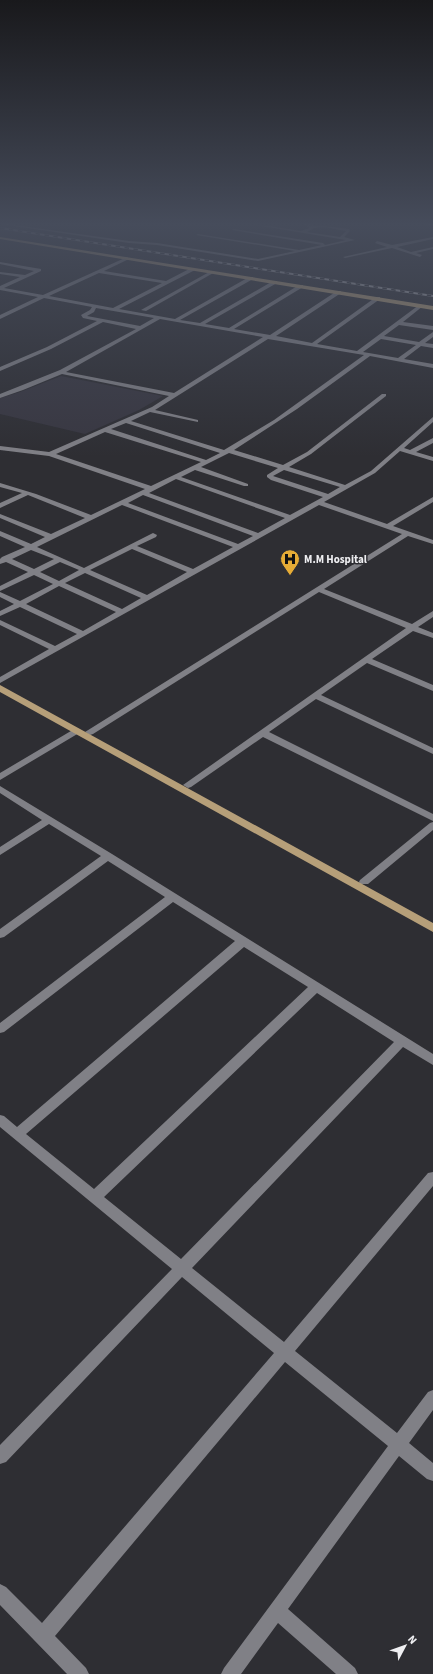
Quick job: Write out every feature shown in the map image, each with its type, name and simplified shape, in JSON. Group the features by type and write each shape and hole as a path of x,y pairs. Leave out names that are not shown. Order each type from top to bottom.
{"main road":[{"path":"395,301 433,308"},
{"path":"0,681 433,920"},
{"path":"0,688 433,928"}],"street":[{"path":"1,316 35,301"},
{"path":"62,301 433,366"},
{"path":"112,310 129,301"},
{"path":"144,310 160,301"},
{"path":"174,321 210,301"},
{"path":"200,325 242,301"},
{"path":"228,330 276,301"},
{"path":"50,454 149,410 325,301"},
{"path":"312,345 374,301"},
{"path":"94,306 92,311 84,316 101,321 141,328"},
{"path":"358,353 421,306"},
{"path":"0,396 60,372 158,318"},
{"path":"0,369 49,348 101,321"},
{"path":"399,323 433,328"},
{"path":"399,360 433,334"},
{"path":"381,337 433,346"},
{"path":"3,561 227,452 281,419 368,355"},
{"path":"60,372 174,395"},
{"path":"328,497 270,477 338,433 384,396"},
{"path":"149,410 196,421"},
{"path":"0,681 373,472 433,419"},
{"path":"126,421 346,487"},
{"path":"106,430 207,462"},
{"path":"411,452 433,440"},
{"path":"0,448 50,454 152,489"},
{"path":"399,449 433,459"},
{"path":"196,468 246,485"},
{"path":"176,477 291,518"},
{"path":"0,485 28,493 91,518"},
{"path":"0,506 28,493"},
{"path":"144,493 259,536"},
{"path":"388,526 433,499"},
{"path":"122,503 239,547"},
{"path":"319,503 433,542"},
{"path":"0,516 51,537"},
{"path":"0,533 147,598"},
{"path":"90,732 408,533"},
{"path":"0,614 153,535"},
{"path":"131,546 193,572"},
{"path":"0,589 60,559"},
{"path":"3,561 34,572 122,612"},
{"path":"318,589 433,636"},
{"path":"0,594 83,634"},
{"path":"188,786 433,613"},
{"path":"0,622 55,649"},
{"path":"367,660 433,688"},
{"path":"316,696 433,751"},
{"path":"0,777 76,731"},
{"path":"263,733 433,818"},
{"path":"0,789 433,1060"},
{"path":"0,852 49,820"},
{"path":"364,882 433,825"},
{"path":"0,934 108,856"},
{"path":"0,1029 173,897"},
{"path":"18,1134 243,941"},
{"path":"95,1197 316,987"},
{"path":"0,1456 402,1041"},
{"path":"0,1120 433,1473"},
{"path":"43,1636 433,1177"},
{"path":"230,1674 433,1397"},
{"path":"0,1593 80,1674"},
{"path":"277,1610 349,1674"}],"shaded area":[{"path":"61,376 163,396 139,410 85,434 0,414 0,398"}],"place":[{"name":"M.M Hospital","path":"290,576"}]}
